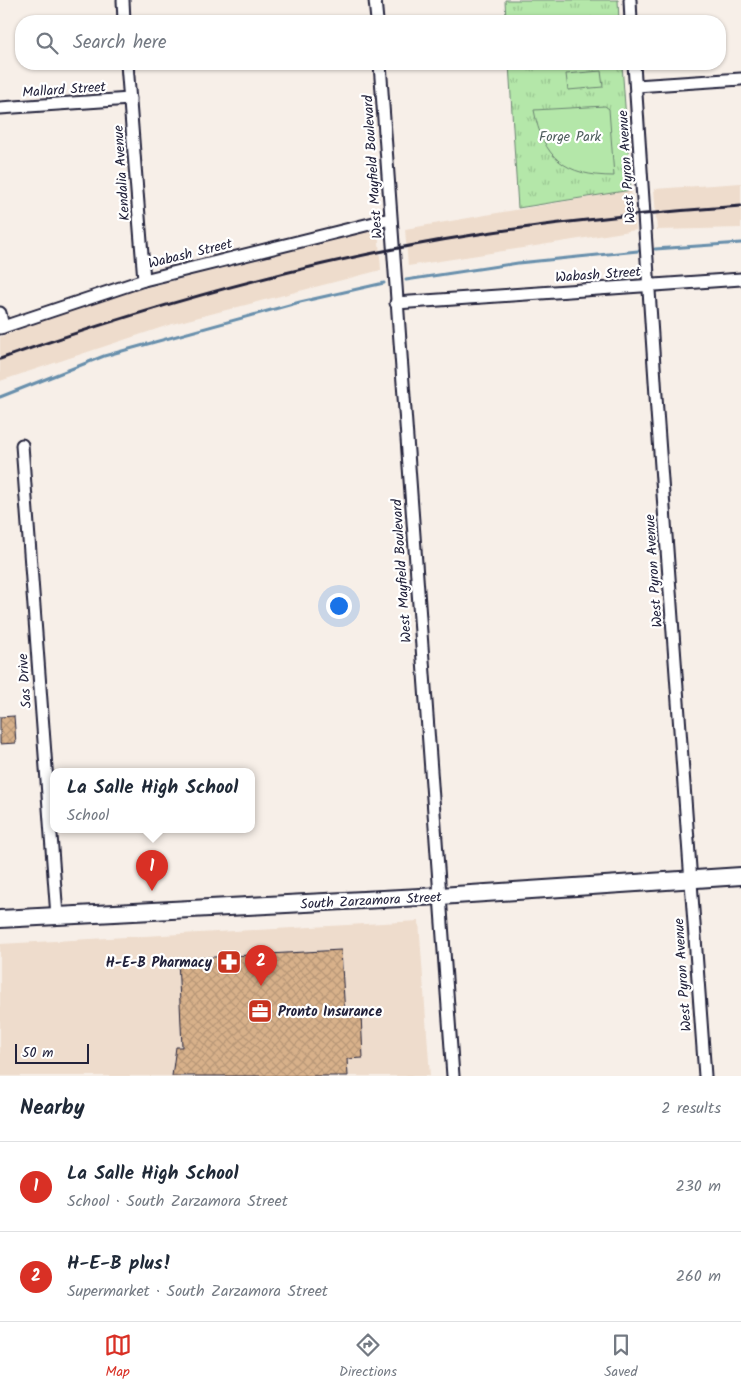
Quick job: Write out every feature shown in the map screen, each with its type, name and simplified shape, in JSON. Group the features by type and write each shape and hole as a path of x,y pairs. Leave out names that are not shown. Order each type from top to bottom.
{"main road":[{"name":"South Zarzamora Street","path":"0,919 440,896 741,876"}],"street":[{"path":"123,0 124,15"},
{"path":"376,0 377,15"},
{"path":"630,0 631,15"},
{"name":"Kendalia Avenue","path":"128,70 144,280"},
{"name":"West Mayfield Boulevard","path":"380,70 453,1076"},
{"name":"West Pyron Avenue","path":"635,70 705,1076"},
{"path":"636,86 741,79"},
{"name":"Mallard Street","path":"0,108 130,99"},
{"name":"Wabash Street","path":"2,327 144,280 390,220"},
{"name":"Wabash Street","path":"396,303 741,279"},
{"path":"0,313 2,327"},
{"name":"Sas Drive","path":"22,445 50,822"},
{"name":"Sas Drive","path":"51,833 57,916"}],"shaded area":[{"path":"741,183 741,228 657,230 654,189"},
{"path":"631,190 636,230 408,266 405,229"},
{"path":"378,229 381,270 172,324 0,381 0,337 97,300"},
{"path":"419,921 430,1076 0,1076 0,944"}],"green space":[{"path":"505,0 618,0 619,15 506,15"},
{"name":"Forge Park","path":"509,70 622,70 631,190 518,208"},
{"path":"601,71 603,87 568,90 566,74"},
{"path":"605,106 609,109 614,176 597,175 570,168 550,152 543,141 534,110"}],"building":[{"path":"14,716 16,743 0,744 0,717"},
{"path":"341,950 345,1015 361,1014 363,1058 347,1059 348,1076 172,1076 176,1047 182,1047 178,959"}],"waterway":[{"path":"655,249 741,243"},
{"path":"406,280 518,263 638,251"},
{"path":"0,397 104,356 300,302 384,283"}],"railway":[{"path":"0,359 177,302 237,285 357,256 418,244 544,225 642,214 741,206"}],"place":[{"name":"La Salle High School","path":"152,891"},
{"name":"H-E-B Pharmacy","path":"229,962"},
{"name":"H-E-B plus!","path":"261,986"},
{"name":"Pronto Insurance","path":"260,1011"}]}
